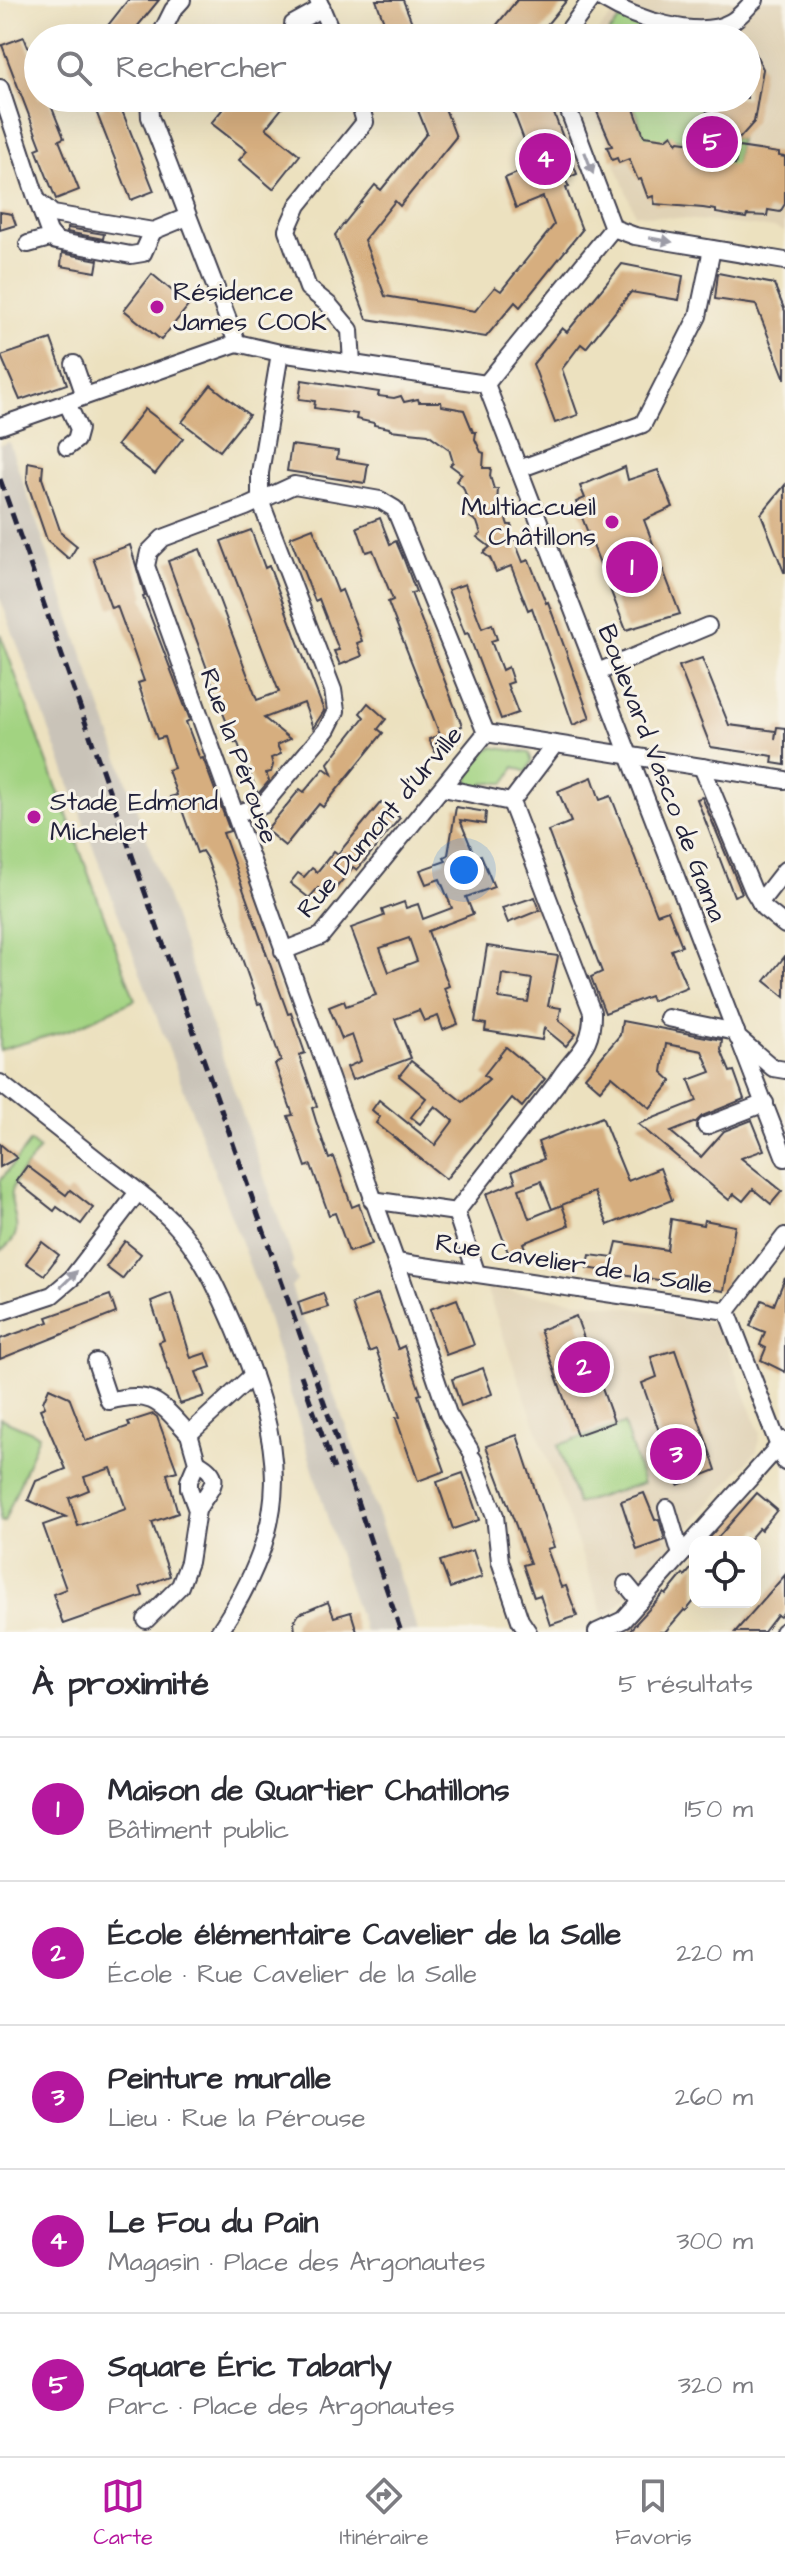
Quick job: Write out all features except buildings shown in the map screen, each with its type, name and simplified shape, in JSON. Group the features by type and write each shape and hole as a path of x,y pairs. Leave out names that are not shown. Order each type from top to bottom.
{"street":[{"path":"166,24 182,0"},
{"path":"573,24 591,0"},
{"path":"604,0 626,13 669,24"},
{"path":"724,24 732,21 755,0"},
{"path":"293,24 320,4 328,24"},
{"path":"0,88 37,200 56,241 131,255 143,253 153,231"},
{"path":"150,112 237,343"},
{"path":"352,364 350,330 329,305 308,288 287,230 298,205 365,122 362,112"},
{"path":"569,112 613,228 635,236 785,261"},
{"path":"37,200 53,214 153,231 187,217"},
{"path":"0,426 237,343 280,353 486,384 613,228"},
{"path":"28,244 53,237"},
{"path":"519,469 643,424 698,316 712,249"},
{"path":"235,814 263,805 327,729 336,711 333,690 260,500 260,473 280,353"},
{"path":"74,364 85,396"},
{"name":"Boulevard Vasco de Gama","path":"486,384 737,1035 773,1068 785,1070"},
{"path":"67,403 79,429 76,440 67,447"},
{"name":"Rue la Pérouse","path":"486,733 395,509 380,500 294,485 163,538 149,552 146,566 448,1414 472,1455 495,1516 500,1561 520,1620 528,1632"},
{"path":"598,672 708,626"},
{"name":"Rue Dumont d'Urville","path":"283,951 321,936 486,733 785,780"},
{"path":"511,802 555,744"},
{"path":"702,767 760,902 785,925"},
{"path":"443,788 511,802"},
{"path":"456,1212 589,1042 593,1031 592,1012 511,802"},
{"path":"760,902 785,870"},
{"name":"Boulevard Vasco de Gama","path":"668,1018 737,1035"},
{"path":"737,1035 785,1158"},
{"path":"0,1083 172,1221 212,1274 253,1375 268,1422 272,1447 275,1471 272,1511 254,1570 219,1632"},
{"path":"706,1126 765,1103"},
{"path":"0,1312 52,1295 72,1278 138,1192"},
{"path":"372,1200 456,1212"},
{"path":"456,1212 476,1272"},
{"path":"727,1311 785,1236"},
{"name":"Rue Cavelier de la Salle","path":"396,1262 727,1311 782,1442 785,1462"},
{"path":"96,1362 109,1401 137,1395 161,1404 189,1434 197,1462 189,1481 197,1510 189,1562 180,1586 146,1620"},
{"path":"189,1434 253,1375"},
{"path":"597,1632 623,1620 782,1442"},
{"path":"667,1508 681,1555"},
{"path":"626,1584 640,1601"}],"shaded area":[{"path":"624,0 785,0 785,232 775,228 635,214 595,112 761,112 761,24 604,24"},
{"path":"9,442 294,1263 291,1266 297,1281 291,1286 302,1319 309,1328 364,1475 418,1632 365,1632 341,1563 261,1296 0,598 0,445"},
{"path":"486,1288 680,1315 711,1323 721,1333 760,1433 757,1451 615,1609 604,1617"}],"green space":[{"path":"619,20 644,24 616,24"},
{"path":"636,112 708,112 723,136 739,139 735,167 716,162 702,170 694,144 668,137 647,155"},
{"name":"Stade Edmond Michelet","path":"0,633 135,1000 72,1029 0,1050"},
{"path":"492,747 529,753 532,761 527,772 515,767 505,783 485,783 480,791 468,789 475,765"},
{"path":"30,1142 39,1150 13,1187 11,1196 17,1228 10,1243 0,1251 0,1181"},
{"path":"0,1418 39,1435 4,1522 0,1521"},
{"path":"624,1424 643,1483 577,1504 558,1445"}],"railway":[{"path":"0,479 330,1420 401,1632"},
{"path":"301,1375 334,1469"}],"place":[{"name":"Square Éric Tabarly","path":"712,142"},
{"name":"Le Fou du Pain","path":"545,159"},
{"name":"Résidence James COOK","path":"157,307"},
{"name":"Multiaccueil Châtillons","path":"612,522"},
{"name":"Maison de Quartier Chatillons","path":"632,567"},
{"name":"Stade Edmond Michelet","path":"34,817"},
{"name":"École élémentaire Cavelier de la Salle","path":"584,1367"},
{"name":"Peinture muralle","path":"676,1454"}]}
